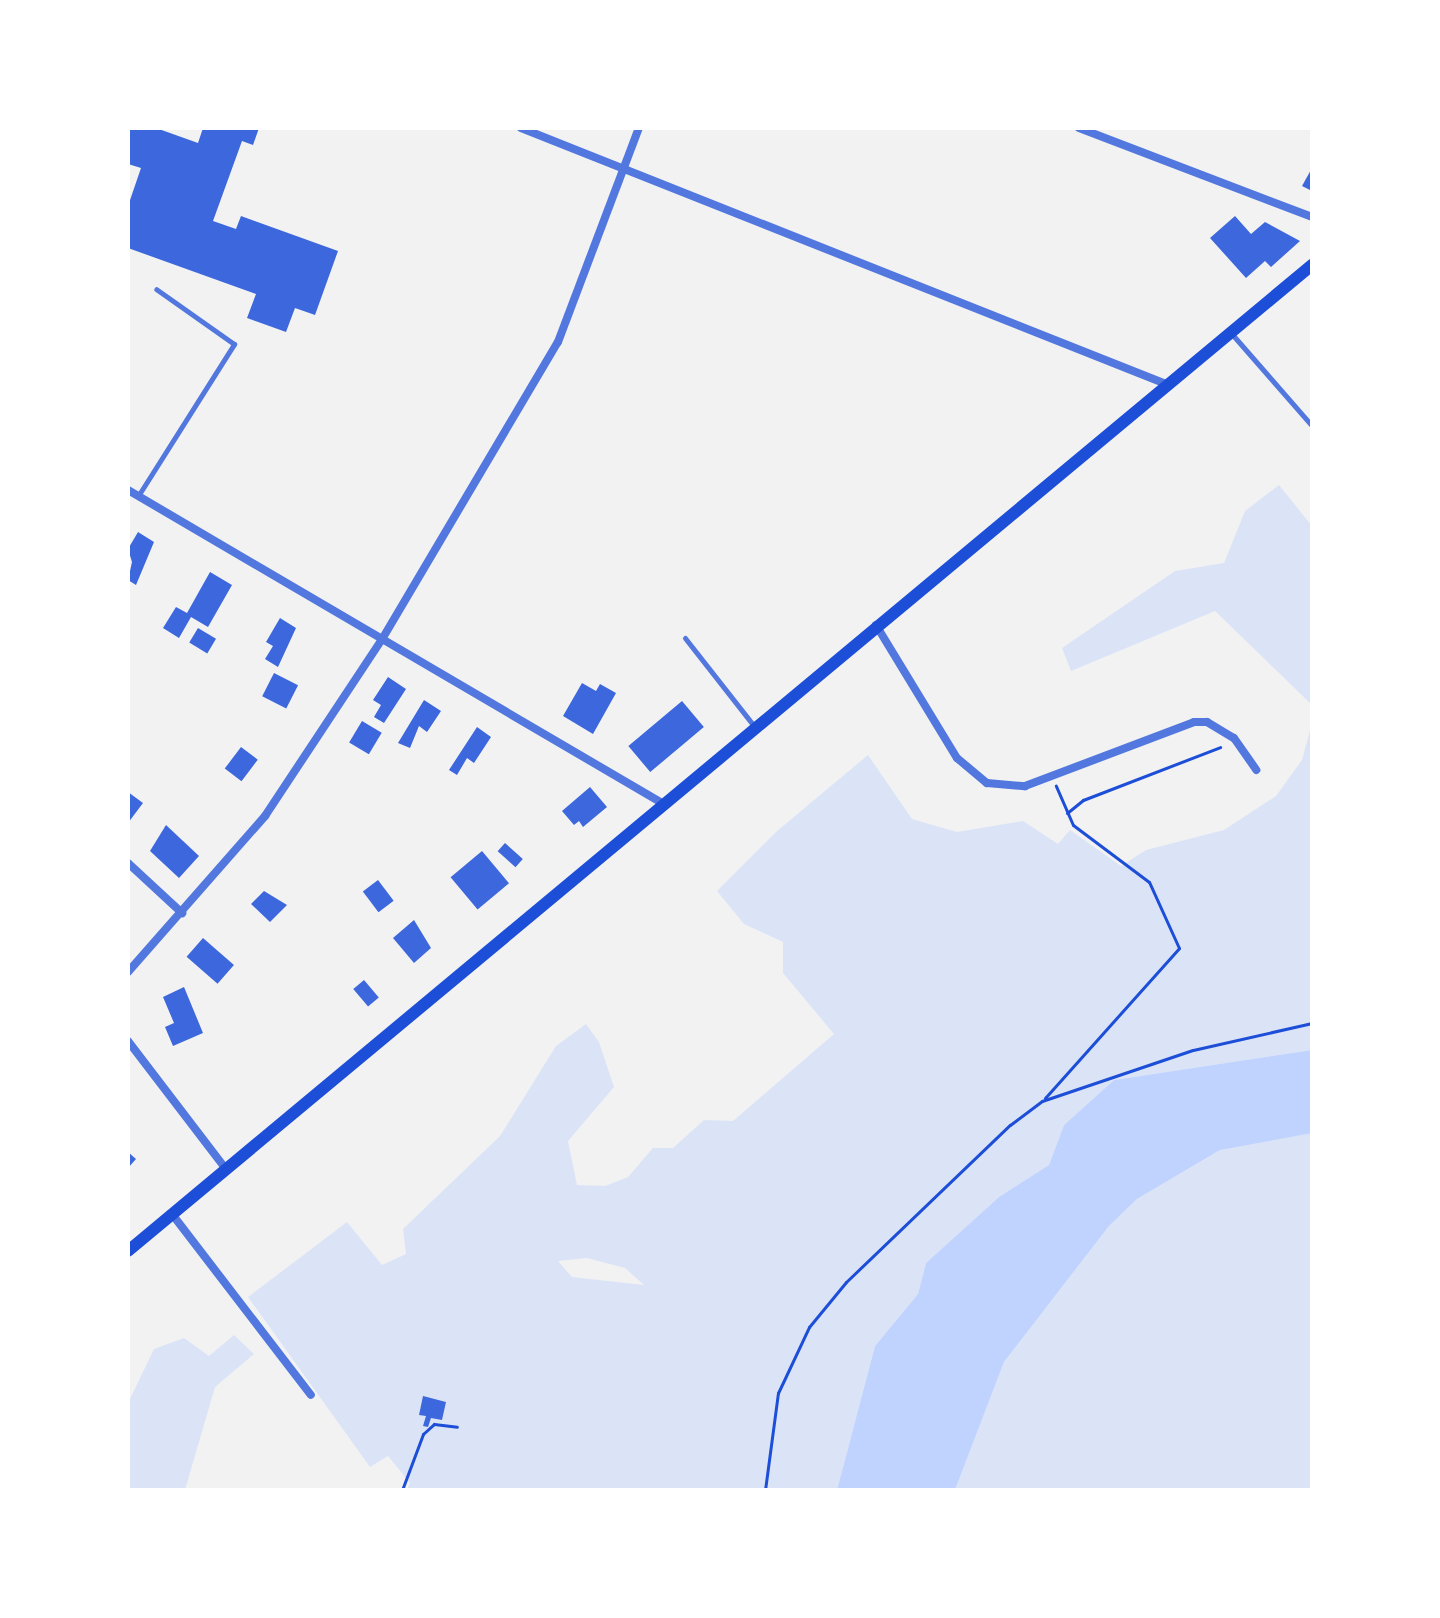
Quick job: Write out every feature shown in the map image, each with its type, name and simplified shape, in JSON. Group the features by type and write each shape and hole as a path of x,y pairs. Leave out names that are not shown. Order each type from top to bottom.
{"main road":[{"path":"128,1251 876,624 1312,265"}],"street":[{"path":"521,128 1166,384"},
{"path":"128,972 182,913 282,793 381,641 558,342 639,128"},
{"path":"1079,128 1312,217"},
{"path":"128,490 662,803"},
{"path":"876,624 966,768 1004,787 1053,777 1194,722 1207,722 1234,738 1256,770"},
{"path":"128,863 182,913"},
{"path":"128,1041 225,1168"},
{"path":"172,1214 311,1395"}],"lane":[{"path":"138,496 234,344 156,289"},
{"path":"1230,332 1312,426"},
{"path":"685,638 754,726"}],"path":[{"path":"1067,813 1083,800 1221,746"},
{"path":"765,1490 778,1393 809,1327 846,1282 1042,1101 1179,948 1149,882 1073,825 1053,777"},
{"path":"1042,1101 1193,1050 1312,1023"},
{"path":"402,1490 423,1434 434,1424 457,1427"}],"shaded area":[{"path":"1279,485 1312,526 1312,705 1215,611 1071,671 1062,648 1175,571 1224,563 1245,511"},
{"path":"1312,723 1312,1050 1114,1080 1064,1125 1049,1165 999,1197 926,1263 918,1294 875,1346 837,1490 407,1490 410,1483 388,1456 370,1467 248,1297 347,1222 382,1265 406,1254 403,1229 500,1136 556,1046 586,1024 599,1042 614,1087 568,1141 577,1185 605,1186 628,1177 653,1148 673,1148 704,1120 733,1121 834,1034 783,973 783,942 744,924 717,891 777,831 868,755 912,819 957,832 1023,821 1058,844 1070,830 1121,866 1146,850 1224,830 1276,796 1302,760","holes":["587,1258 625,1268 644,1285 572,1277 558,1261"]},
{"path":"1301,1132 1312,1133 1312,1490 955,1490 1004,1362 1109,1226 1137,1199 1220,1150"},
{"path":"234,1335 254,1354 215,1387 185,1490 128,1490 128,1403 154,1349 184,1338 209,1356"}],"water":[{"path":"1312,1050 1312,1133 1220,1150 1137,1199 1109,1226 1004,1362 955,1490 837,1490 875,1346 918,1294 926,1263 999,1197 1049,1165 1064,1125 1114,1080"}],"building":[{"path":"128,128 156,128 198,143 203,128 259,128 253,145 242,141 213,221 236,229 241,216 338,251 315,315 295,308 286,332 247,318 256,294 128,248 128,206 141,168 128,164"},
{"path":"1312,168 1312,191 1302,186"},
{"path":"1235,216 1251,234 1265,222 1300,241 1271,267 1265,261 1246,278 1210,238"},
{"path":"138,532 154,542 136,585 128,580 132,562 128,549"},
{"path":"210,572 232,585 208,627 191,617 179,638 163,628 176,607 187,613"},
{"path":"280,618 296,628 278,667 265,659 273,646 266,642"},
{"path":"198,628 216,639 207,653 189,643"},
{"path":"274,673 298,685 286,708 262,696"},
{"path":"388,677 406,689 384,723 374,717 381,705 373,700"},
{"path":"582,683 596,691 600,684 616,693 593,734 563,716"},
{"path":"424,700 441,711 427,732 419,726 410,748 398,743"},
{"path":"682,701 704,727 650,772 628,746"},
{"path":"362,721 382,733 369,754 349,742"},
{"path":"477,727 491,737 474,763 467,758 457,775 449,770"},
{"path":"241,747 258,760 242,781 225,769"},
{"path":"590,787 607,807 583,827 579,821 574,825 562,811"},
{"path":"128,792 143,803 128,823"},
{"path":"166,825 199,856 179,878 150,851"},
{"path":"505,843 523,859 515,867 498,851"},
{"path":"482,851 509,883 478,910 451,877"},
{"path":"378,880 394,901 378,912 363,891"},
{"path":"264,891 287,905 270,922 251,904"},
{"path":"414,920 431,948 414,963 393,938"},
{"path":"203,938 234,965 218,984 187,957"},
{"path":"364,980 379,998 368,1007 353,989"},
{"path":"184,987 203,1033 173,1046 165,1027 174,1023 163,997"},
{"path":"128,1152 136,1159 128,1168"},
{"path":"423,1396 446,1402 442,1420 431,1418 428,1427 423,1426 426,1416 419,1415"}]}
